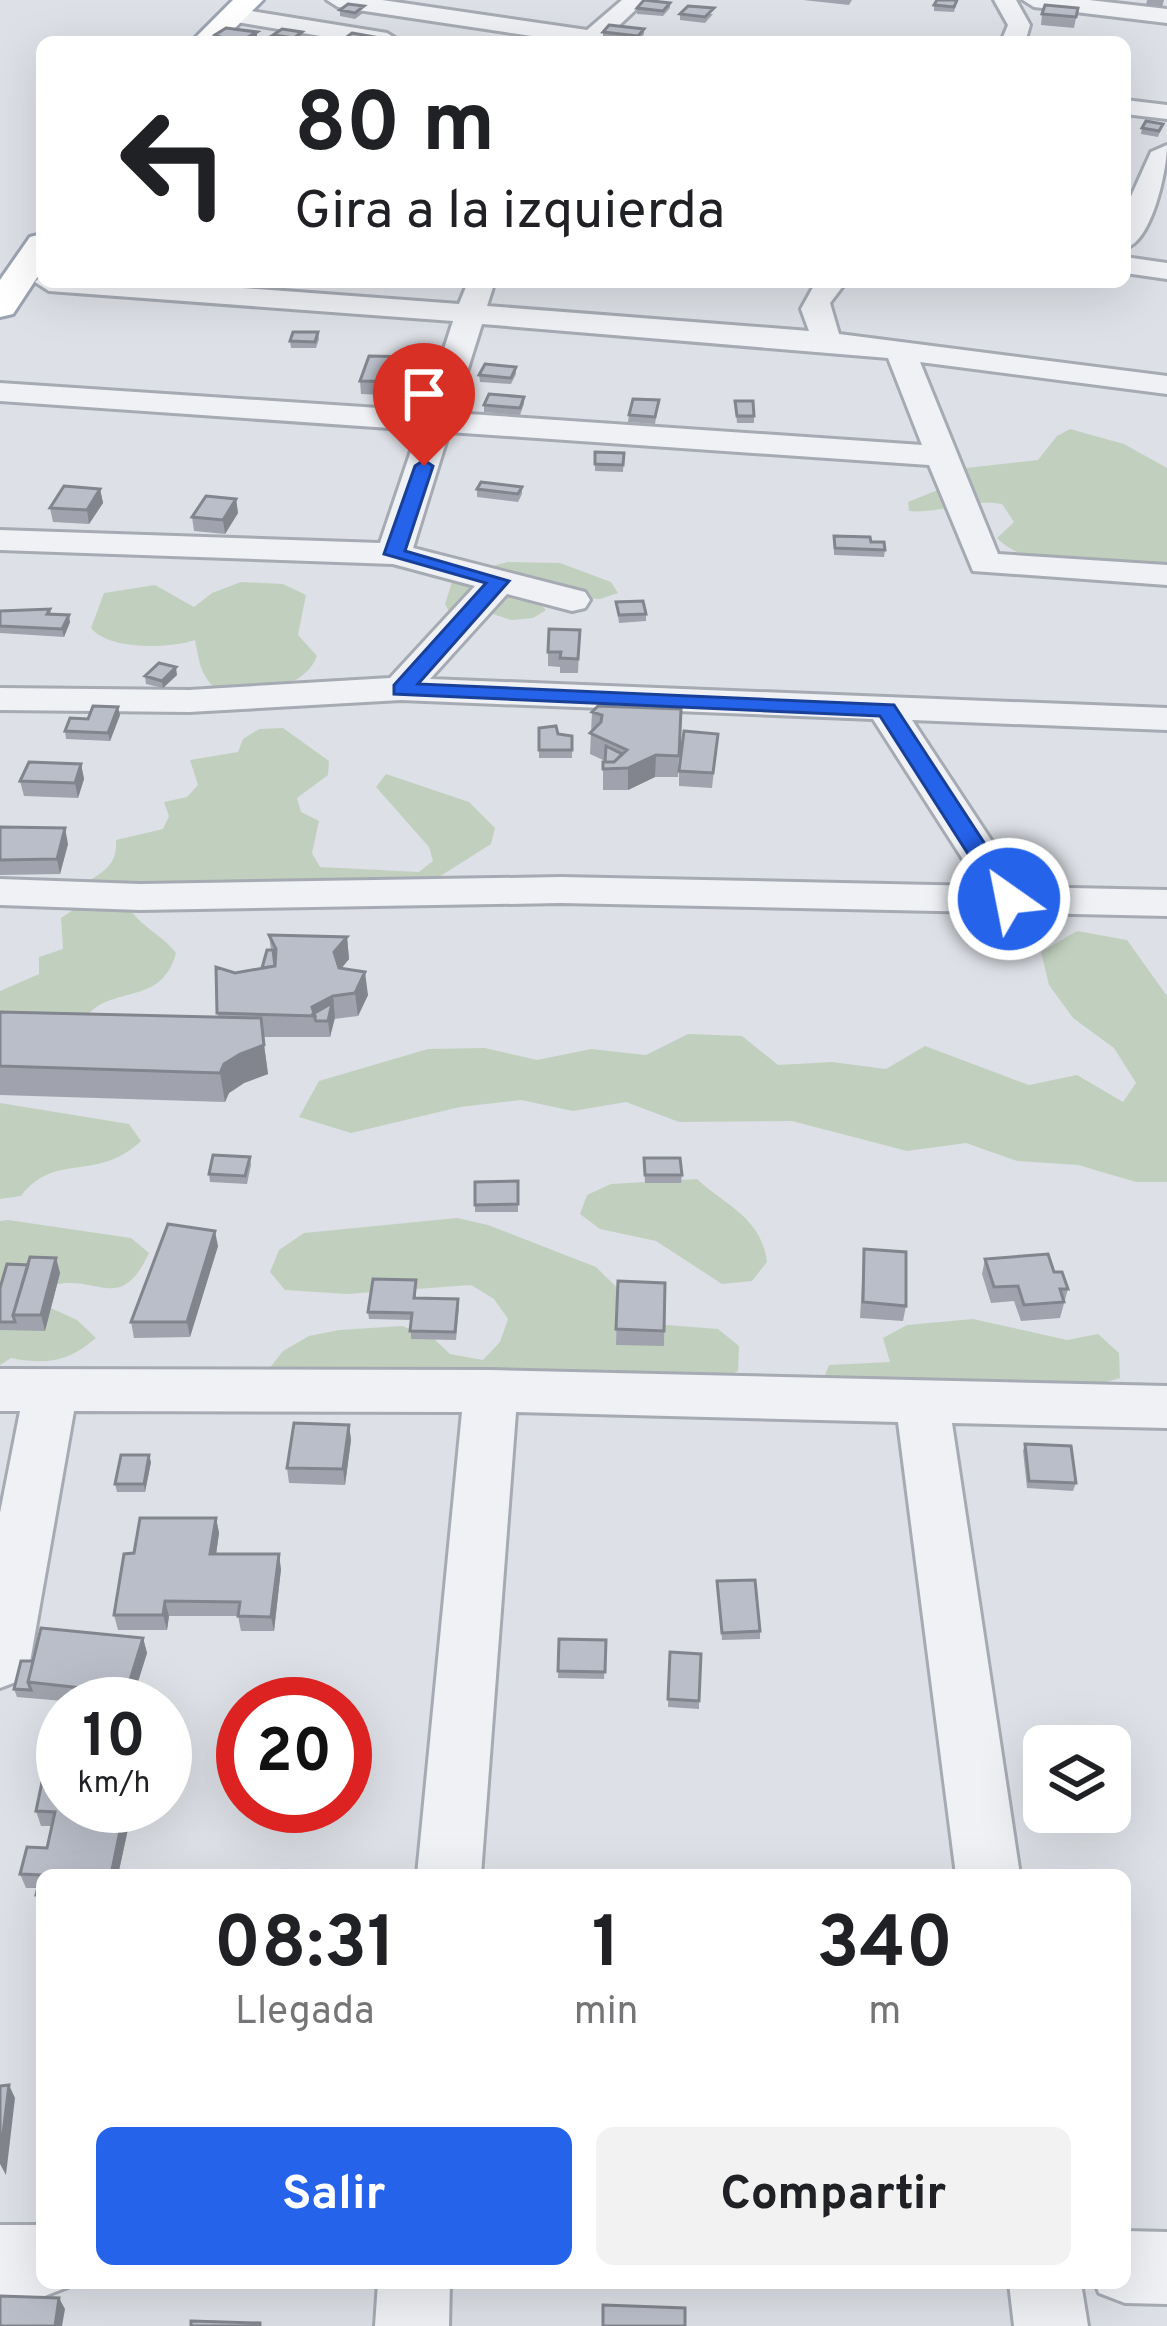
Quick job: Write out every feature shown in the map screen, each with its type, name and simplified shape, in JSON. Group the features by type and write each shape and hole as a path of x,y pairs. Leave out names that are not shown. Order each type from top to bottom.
{"main road":[{"path":"212,36 240,8"}],"street":[{"path":"338,0 434,7 582,36"},
{"path":"594,36 635,0"},
{"path":"1005,0 1019,25 1015,36"},
{"path":"1034,0 1167,16"},
{"path":"240,8 372,36"},
{"path":"1131,108 1167,112"},
{"path":"1131,224 1158,151"},
{"path":"1131,266 1167,272"},
{"path":"72,288 476,297 1167,385"},
{"path":"825,288 815,296 813,306 828,341"},
{"path":"394,554 476,297"},
{"path":"899,350 986,564 1167,575"},
{"path":"0,392 942,456"},
{"path":"0,540 394,554 572,600"},
{"path":"401,689 499,581"},
{"path":"0,699 189,700 401,689 1167,719"},
{"path":"886,710 1009,899"},
{"path":"0,892 140,897 561,890 1167,903"},
{"path":"0,1662 25,1390 491,1391 1167,1407"},
{"path":"449,1869 491,1391"},
{"path":"922,1401 987,1869"},
{"path":"0,2261 36,2261"},
{"path":"1131,2267 1167,2268"},
{"path":"412,2326 414,2289"},
{"path":"1046,2289 1051,2326"}],"green space":[{"path":"1070,429 1124,444 1167,468 1167,578 1054,565 1012,550 997,538 1014,522 1002,504 909,511 908,502 950,485 966,468 1038,460 1057,436"},
{"path":"395,557 489,567 508,562 560,563 611,582 618,593 600,599 519,594 546,610 533,618 451,615 445,604 452,582 437,573 394,568"},
{"path":"241,582 283,584 306,595 298,635 317,656 289,683 262,692 222,695 205,676 195,640 140,646 111,640 91,628 104,593 155,585 194,607 212,593"},
{"path":"283,728 329,761 328,775 297,798 301,812 319,821 312,853 320,867 419,872 433,861 429,847 376,787 386,774 469,802 495,828 491,844 423,887 258,894 216,881 192,882 126,902 176,953 157,983 101,1004 78,1030 0,1031 0,991 39,974 39,957 63,949 61,918 97,894 90,880 110,864 116,840 163,829 169,816 164,802 187,797 198,785 190,760 238,752 243,739 259,729"},
{"path":"1077,931 1127,940 1167,996 1167,1182 1136,1182 1078,1165 1017,1161 966,1143 907,1151 792,1121 679,1122 626,1102 573,1111 521,1100 460,1107 351,1133 299,1117 319,1081 428,1049 485,1048 537,1060 591,1049 646,1055 688,1034 742,1036 778,1065 832,1062 886,1069 925,1046 1029,1085 1077,1075 1123,1102 1136,1083 1114,1048 1073,1018 1049,985 1041,952"},
{"path":"0,1103 129,1124 141,1141 108,1161 48,1174 21,1196 0,1199"},
{"path":"697,1179 758,1234 767,1262 752,1281 722,1284 656,1241 600,1229 580,1214 587,1195 611,1184"},
{"path":"457,1218 488,1225 596,1267 654,1324 718,1329 739,1346 738,1371 711,1384 265,1374 283,1351 309,1336 339,1330 402,1326 431,1336 450,1354 483,1360 500,1342 508,1319 494,1299 471,1285 347,1294 285,1290 270,1272 279,1250 304,1233"},
{"path":"0,1221 131,1238 149,1253 128,1283 118,1287 69,1283 27,1297 77,1320 96,1338 66,1357 46,1361 11,1358 0,1365"},
{"path":"973,1319 1067,1340 1098,1334 1119,1353 1120,1378 1092,1386 820,1388 829,1365 890,1362 883,1338 907,1325"}],"building":[{"path":"644,0 670,3 663,11 637,8"},
{"path":"937,0 957,0 954,7 934,5"},
{"path":"348,4 364,6 355,13 340,10"},
{"path":"1045,5 1078,8 1076,17 1042,14"},
{"path":"688,6 714,8 705,17 680,14"},
{"path":"609,25 644,29 638,36 603,32"},
{"path":"226,28 257,32 250,36 215,35"},
{"path":"282,29 302,32 297,36 273,35"},
{"path":"1146,121 1163,124 1159,131 1142,128"},
{"path":"293,332 318,332 315,342 290,341"},
{"path":"369,356 414,357 406,382 360,381"},
{"path":"485,364 516,367 511,378 479,375"},
{"path":"489,394 524,397 520,408 484,405"},
{"path":"633,399 659,400 655,417 629,415"},
{"path":"735,401 753,401 754,416 737,416"},
{"path":"595,452 624,453 623,465 595,464"},
{"path":"481,482 522,487 518,494 477,489"},
{"path":"64,486 100,489 87,510 50,508"},
{"path":"206,496 236,499 223,520 192,517"},
{"path":"834,536 870,537 871,542 884,542 885,550 835,548"},
{"path":"643,601 646,614 619,615 616,602"},
{"path":"50,609 47,614 69,615 62,629 0,626 0,611"},
{"path":"549,629 580,630 578,659 548,652"},
{"path":"159,663 176,667 162,681 145,676"},
{"path":"93,706 118,707 108,733 65,731 70,718 88,719"},
{"path":"598,706 681,709 679,756 656,755 628,768 603,769 603,762 614,762 627,750 590,733 601,722 602,715 592,712"},
{"path":"556,726 558,734 572,736 572,750 539,750 539,728"},
{"path":"684,731 718,734 713,773 679,771"},
{"path":"606,746 622,754 614,762 605,762"},
{"path":"29,762 81,764 75,783 20,781"},
{"path":"0,827 65,828 57,859 0,860"},
{"path":"269,935 347,937 334,952 339,968 365,972 355,993 333,996 312,1007 315,1016 217,1013 216,967 235,973 275,966 276,949"},
{"path":"267,950 273,950 275,966 262,968"},
{"path":"332,1003 328,1021 316,1021 313,1014"},
{"path":"0,1012 261,1018 264,1045 224,1064 220,1073 0,1066"},
{"path":"213,1155 250,1157 245,1176 209,1174"},
{"path":"644,1158 680,1158 682,1175 645,1175"},
{"path":"518,1181 518,1204 475,1205 475,1182"},
{"path":"168,1224 215,1231 187,1322 131,1322"},
{"path":"864,1249 906,1252 906,1306 863,1302"},
{"path":"1048,1254 1054,1272 1062,1272 1068,1289 1060,1289 1064,1302 1024,1305 1018,1286 994,1287 985,1259"},
{"path":"30,1257 56,1258 41,1315 13,1315"},
{"path":"7,1264 28,1265 15,1322 0,1322 0,1288"},
{"path":"373,1279 416,1280 414,1298 458,1299 455,1332 410,1331 412,1313 368,1312"},
{"path":"618,1281 665,1283 664,1331 616,1329"},
{"path":"294,1423 349,1425 343,1469 287,1468"},
{"path":"1025,1444 1071,1446 1076,1483 1029,1481"},
{"path":"121,1455 149,1455 144,1484 115,1484"},
{"path":"140,1518 216,1518 210,1554 279,1554 271,1617 238,1616 240,1602 165,1601 163,1615 114,1615 124,1554 134,1553"},
{"path":"755,1580 760,1631 722,1633 717,1581"},
{"path":"41,1628 143,1638 131,1677 36,1677 36,1683 28,1682"},
{"path":"559,1639 606,1640 605,1672 558,1671"},
{"path":"670,1652 701,1654 699,1701 668,1699"},
{"path":"21,1661 33,1661 31,1690 14,1689"},
{"path":"50,1833 120,1833 112,1869 36,1869 36,1875 20,1874 27,1847 47,1848"},
{"path":"9,2085 0,2158 0,2086"},
{"path":"0,2296 59,2298 55,2326 0,2326"},
{"path":"603,2305 685,2308 685,2326 603,2326"},
{"path":"191,2321 260,2323 260,2326 191,2326"}],"route":[{"path":"424,466 394,554 499,581 401,689 886,710 1009,899"}]}
